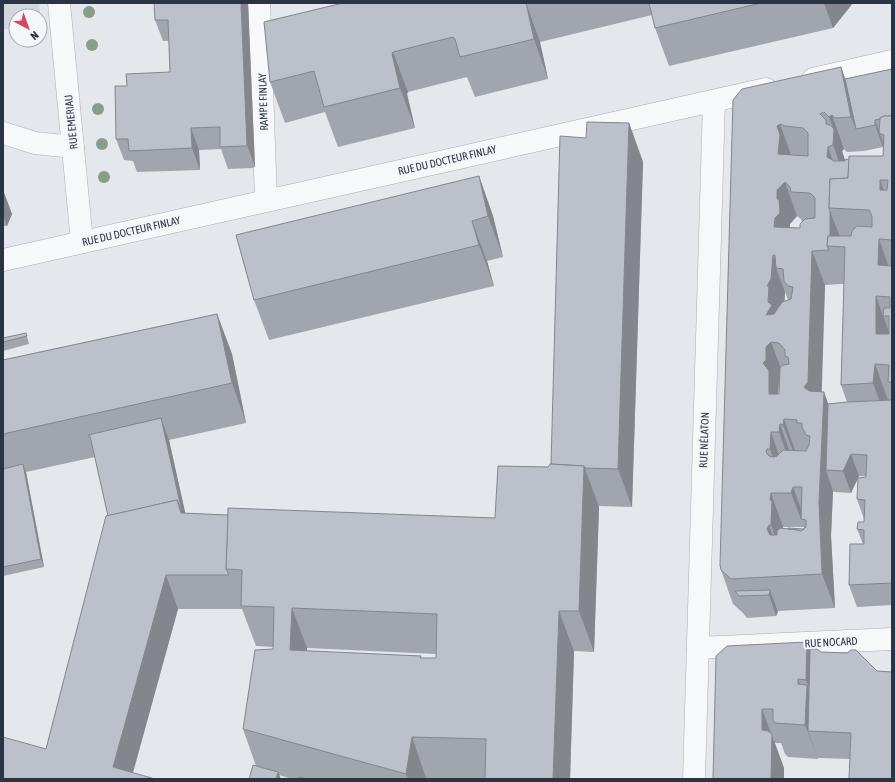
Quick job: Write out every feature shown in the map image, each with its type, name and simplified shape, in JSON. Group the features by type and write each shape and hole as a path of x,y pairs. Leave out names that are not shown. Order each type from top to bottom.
{"street":[{"name":"RUE EMERIAU","path":"59,3 82,242"},
{"name":"RAMPE FINLAY","path":"259,3 266,200"},
{"name":"RUE DU DOCTEUR FINLAY","path":"3,260 892,61"},
{"name":"RUE NÉLATON","path":"694,779 714,101"},
{"path":"3,133 35,143 73,147"},
{"name":"RUE NOCARD","path":"698,648 892,639"}],"shaded area":[{"path":"3,3 39,3 40,8 8,8 8,28 3,30"}],"building":[{"path":"154,3 241,3 247,145 220,147 220,127 191,128 192,148 129,151 128,139 116,139 115,86 127,86 126,74 170,72 168,20 155,20"},
{"path":"343,3 526,3 534,39 460,57 455,39 453,37 393,52 392,54 400,88 324,107 314,71 270,82 264,22"},
{"path":"649,3 761,3 655,28"},
{"path":"841,67 851,117 835,118 832,115 829,117 824,112 820,114 826,120 826,124 830,125 834,129 833,145 828,147 827,157 834,161 849,160 848,178 830,179 830,236 828,236 827,246 829,250 812,251 808,382 804,387 809,391 824,392 819,502 822,574 731,579 721,570 720,565 733,100 742,89","holes":["780,124 803,128 808,133 808,156 778,154 780,135 777,126","785,182 790,187 791,192 810,193 815,198 815,218 805,219 800,224 800,228 774,227 775,218 780,213 779,200 777,199 777,190","773,255 775,255 776,268 783,269 784,281 788,286 793,287 791,299 782,302 774,314 766,315 772,305 768,302 769,286 767,286 771,279","771,342 779,343 785,350 785,356 788,357 789,364 783,365 780,368 779,394 769,394 769,371 763,363 766,360 766,347","784,419 797,420 797,423 802,423 802,427 806,435 810,436 809,445 806,451 783,450 777,456 769,456 766,452 767,449 770,449 771,432 779,432 780,424 783,425","793,487 802,487 801,519 806,520 806,527 801,531 780,528 777,531 777,535 770,535 767,529 769,525 771,525 771,493 791,493"]},
{"path":"892,69 892,116 884,116 875,120 875,125 856,129 845,79"},
{"path":"884,116 892,116 892,240 892,382 888,382 889,365 875,364 873,383 841,385 845,247 827,246 828,236 851,236 852,231 857,226 872,227 872,216 869,210 829,208 830,179 848,178 849,156 883,156 884,135 879,133 880,118","holes":["880,180 888,180 887,190 880,190","879,239 892,240 891,266 878,265","876,296 890,297 890,308 884,308 883,316 889,316 889,334 876,334"]},
{"path":"587,122 629,123 618,469 585,468 584,466 551,464 560,136 586,138"},
{"path":"479,176 488,216 472,221 479,245 254,300 236,235"},
{"path":"217,314 232,383 3,434 3,360"},
{"path":"26,333 27,336 3,342 3,338"},
{"path":"892,400 892,583 849,585 850,544 864,544 864,530 857,529 858,522 864,522 865,500 857,499 858,478 866,477 867,455 851,454 843,471 826,470 828,404"},
{"path":"161,418 182,512 177,500 108,516 90,436 88,435"},
{"path":"23,464 41,559 3,567 3,469"},
{"path":"550,464 584,466 579,611 559,611 553,779 485,779 486,739 412,737 406,774 243,729 255,650 273,649 274,607 241,606 242,570 226,569 228,508 495,518 498,466 548,467","holes":["292,608 437,614 436,658 290,650"]},
{"path":"177,500 181,513 228,515 226,569 229,575 166,575 113,767 155,779 3,779 3,737 46,749 106,516"},
{"path":"788,528 804,529 801,531"},
{"path":"770,590 769,595 739,596 735,591"},
{"path":"807,642 806,680 798,679 798,684 807,685 805,725 775,723 773,720 773,709 762,709 762,730 768,731 772,734 771,779 713,779 716,656 727,646"},
{"path":"810,649 817,649 821,652 847,653 851,650 856,650 877,671 892,672 892,779 849,779 851,733 808,731"},
{"path":"253,765 278,772 276,779 249,779"}]}
